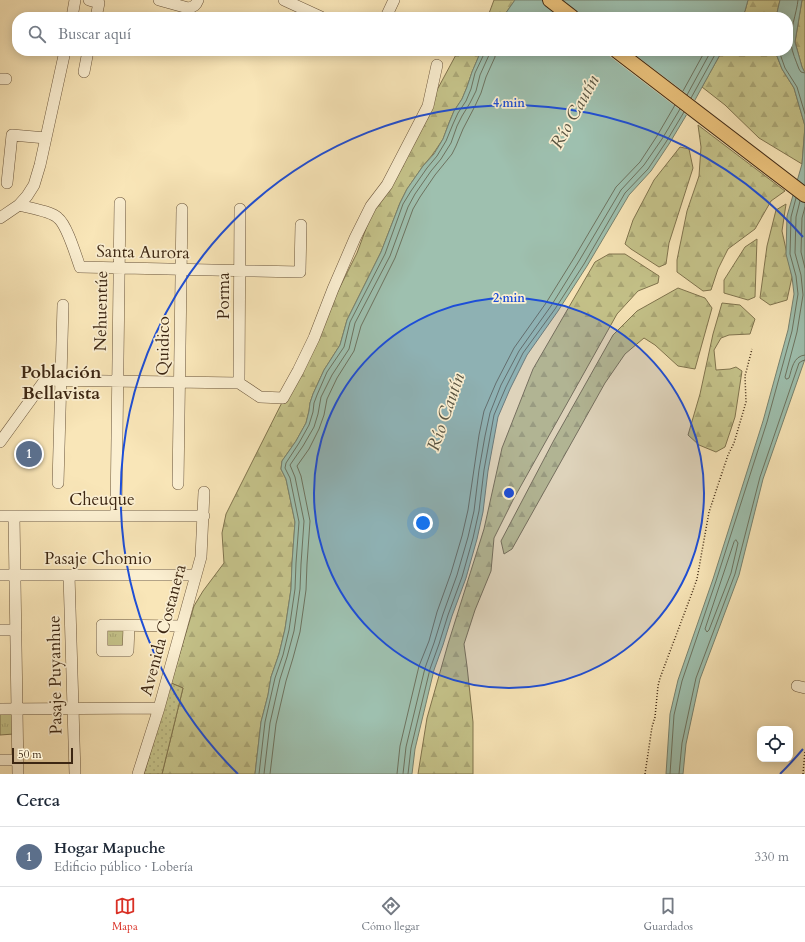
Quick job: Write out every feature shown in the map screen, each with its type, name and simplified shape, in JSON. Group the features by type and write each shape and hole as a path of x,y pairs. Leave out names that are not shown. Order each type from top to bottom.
{"main road":[{"path":"550,0 566,12"},
{"path":"624,56 805,195"}],"street":[{"path":"73,12 75,0"},
{"path":"89,0 99,3 97,12"},
{"path":"159,0 191,8 198,0"},
{"path":"284,0 310,12"},
{"path":"388,12 394,0"},
{"path":"0,218 20,205 34,185 40,165 63,56"},
{"path":"84,72 87,56"},
{"path":"0,442 45,380 239,383 260,397 283,398 314,338 355,238 371,206 387,185 428,106 437,65"},
{"path":"6,183 12,135 46,138"},
{"name":"Nehuentúe","path":"116,516 120,203"},
{"name":"Santa Aurora","path":"20,205 51,214 64,224 80,267 300,272 301,225"},
{"name":"Quidico","path":"178,484 182,209"},
{"name":"Porma","path":"239,383 240,209"},
{"path":"58,483 63,305"},
{"name":"Avenida Costanera","path":"138,774 159,708 201,557 204,492"},
{"name":"Cheuque","path":"0,516 204,516"},
{"path":"14,516 18,774"},
{"name":"Pasaje Chomio","path":"0,575 196,575"},
{"name":"Pasaje Puyanhue","path":"70,575 75,774"},
{"path":"129,626 182,626"},
{"path":"0,630 16,630"},
{"path":"0,709 159,708"},
{"path":"0,760 18,760"}],"path":[{"path":"645,774 660,678 697,579 709,512 728,455 734,443 746,402 745,376 752,349"},
{"path":"803,774 805,751"}],"green space":[{"path":"494,0 515,0 507,12 490,12"},
{"path":"748,0 780,0 777,12 744,12"},
{"path":"802,0 805,0 805,73 795,42"},
{"path":"455,56 479,56 462,99 454,111 443,139 407,189 400,203 381,252 347,320 340,345 324,370 313,394 306,423 282,461 281,469 286,479 295,522 291,589 285,629 279,654 271,677 261,722 255,774 162,774 183,688 171,683 194,606 203,591 224,563 222,533 226,514 357,253 374,207"},
{"path":"719,56 777,56 782,69 794,88 805,126 802,164 759,138 725,105 702,87"},
{"path":"698,125 785,191 771,201 755,229 728,249 718,269 711,290 703,291 677,272 677,260 687,211 699,176 701,147"},
{"path":"680,147 689,149 693,168 669,243 666,264 659,267 625,244 633,220 654,180"},
{"path":"786,204 782,231 792,277 787,300 770,305 760,298 767,246 776,210"},
{"path":"757,239 755,297 748,300 724,293 724,280 745,247"},
{"path":"609,254 625,254 659,276 658,283 638,291 617,314 513,500 494,538 491,571 475,610 464,644 473,722 473,774 418,774 427,718 448,644 484,529 502,448 533,369 595,262"},
{"path":"678,288 705,298 712,308 695,369 678,366 655,345 644,338 625,354 605,383 512,549 504,554 501,541 554,440 613,335 637,311"},
{"path":"722,303 740,305 755,319 750,334 729,335 721,338 714,350 716,370 736,367 742,371 735,417 725,447 716,452 699,445 688,435 700,394 713,334"},
{"path":"103,627 126,628 126,650 103,649"},
{"path":"171,683 183,688 162,774 144,774"},
{"path":"0,713 13,713 14,734 0,735"}],"water":[{"path":"515,0 748,0 744,12 507,12"},
{"path":"780,0 802,0 795,42 805,73 805,126 794,88 782,69 777,56 793,56 793,12 777,12"},
{"name":"Río Cautín","path":"479,56 719,56 669,144 651,171 629,195 587,266 527,355 498,417 488,471 483,512 477,539 466,578 434,670 415,749 412,774 255,774 261,722 271,677 279,654 285,629 291,589 295,522 286,479 281,469 282,461 306,423 313,394 324,370 340,345 347,320 381,252 400,203 407,189 423,166 434,154 443,139 454,111 462,99"},
{"path":"805,126 805,359 763,479 739,575 700,679 686,744 683,774 666,774 670,714 678,680 713,579 763,421 788,330 794,294 792,277 786,254 787,216 802,164"}],"pier":[{"path":"610,56 637,56 696,101 688,116"}],"place":[{"name":"Hogar Mapuche","path":"29,454"}],"district":[{"name":"Población Bellavista","path":"61,382"}]}
